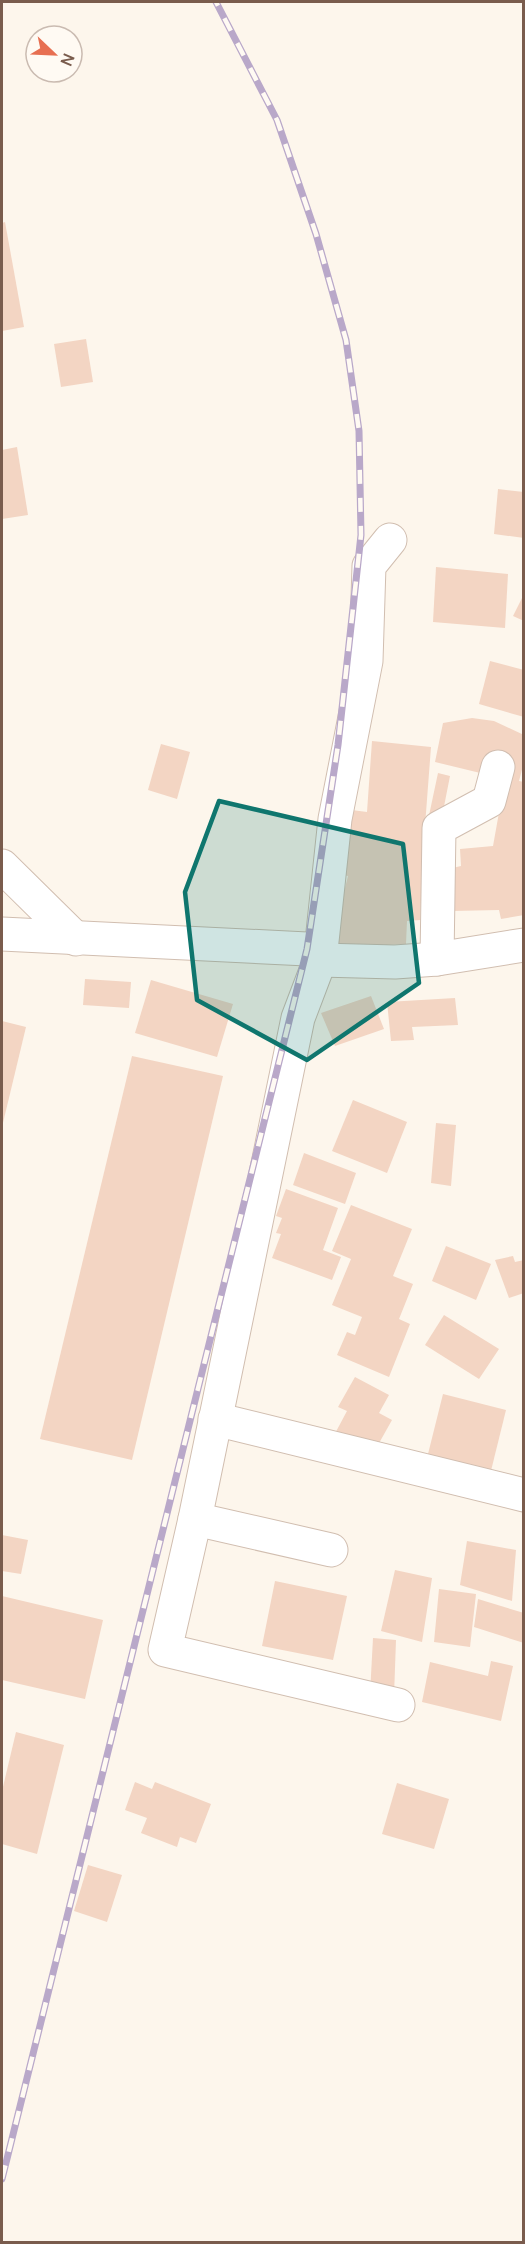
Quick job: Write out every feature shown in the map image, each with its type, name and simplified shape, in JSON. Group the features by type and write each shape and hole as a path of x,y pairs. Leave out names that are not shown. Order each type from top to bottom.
{"street":[{"path":"390,540 369,566 366,661 335,819 320,960 298,1018 195,1519 165,1650 398,1705"},
{"path":"437,959 439,828 489,801 498,767"},
{"path":"2,866 76,939"},
{"path":"2,934 308,950 320,960 394,962 437,959 524,945"},
{"path":"215,1419 524,1495"},
{"path":"195,1519 332,1550"}],"highlighted area":[{"path":"219,801 403,844 419,983 307,1060 197,1000 185,892"}],"building":[{"path":"5,222 24,327 2,331 2,223"},
{"path":"86,339 93,382 61,387 54,344"},
{"path":"17,447 28,515 2,519 2,450"},
{"path":"498,489 524,492 524,538 494,534"},
{"path":"436,567 508,574 505,628 433,622"},
{"path":"524,594 524,621 513,616"},
{"path":"490,661 524,670 524,717 479,704"},
{"path":"472,718 494,721 524,735 524,762 519,781 524,782 524,915 501,919 499,910 452,911 448,869 461,866 460,849 493,846 505,779 435,762 443,723"},
{"path":"372,741 431,747 420,920 407,921 406,944 330,948 348,876 339,874 344,809 367,812"},
{"path":"161,744 190,752 177,799 148,790"},
{"path":"438,773 450,776 437,842 424,839"},
{"path":"85,979 131,982 129,1008 83,1005"},
{"path":"151,980 233,1004 217,1057 135,1033"},
{"path":"371,996 384,1029 335,1046 321,1013"},
{"path":"455,998 458,1025 412,1027 414,1040 391,1041 387,1002"},
{"path":"2,1021 26,1027 2,1127"},
{"path":"132,1056 223,1076 132,1460 40,1439"},
{"path":"353,1100 407,1122 387,1173 332,1151"},
{"path":"436,1123 456,1125 451,1186 431,1183"},
{"path":"304,1153 356,1173 345,1204 293,1185"},
{"path":"286,1189 338,1208 323,1250 341,1257 332,1280 272,1258 281,1234 276,1233 282,1218 276,1216"},
{"path":"351,1205 412,1229 393,1276 413,1284 399,1319 410,1324 389,1377 337,1355 347,1332 355,1335 362,1317 332,1305 351,1259 332,1251"},
{"path":"446,1246 491,1264 476,1300 432,1281"},
{"path":"513,1256 515,1262 524,1260 524,1293 509,1298 495,1260"},
{"path":"444,1315 499,1349 479,1379 425,1345"},
{"path":"355,1377 389,1395 379,1413 392,1420 369,1461 331,1441 347,1411 338,1407"},
{"path":"443,1394 506,1410 487,1487 424,1470"},
{"path":"2,1535 28,1540 21,1574 2,1571"},
{"path":"467,1541 516,1550 512,1601 460,1585"},
{"path":"395,1570 432,1578 422,1642 381,1631"},
{"path":"275,1581 347,1596 333,1660 262,1646"},
{"path":"439,1589 476,1594 470,1647 434,1642"},
{"path":"2,1596 103,1620 85,1699 2,1680"},
{"path":"478,1599 524,1613 524,1643 474,1627"},
{"path":"373,1638 396,1640 394,1696 370,1694"},
{"path":"491,1661 513,1666 501,1721 422,1702 430,1662 488,1676"},
{"path":"16,1732 64,1745 37,1854 2,1844 2,1791"},
{"path":"135,1782 152,1789 155,1782 211,1804 196,1843 180,1837 177,1847 141,1833 147,1818 125,1810"},
{"path":"397,1783 449,1799 434,1849 382,1834"},
{"path":"88,1865 122,1875 107,1922 74,1911"}],"railway":[{"path":"2,2179 307,949 338,745 361,535 359,431 346,340 316,234 277,120 216,2"}]}
